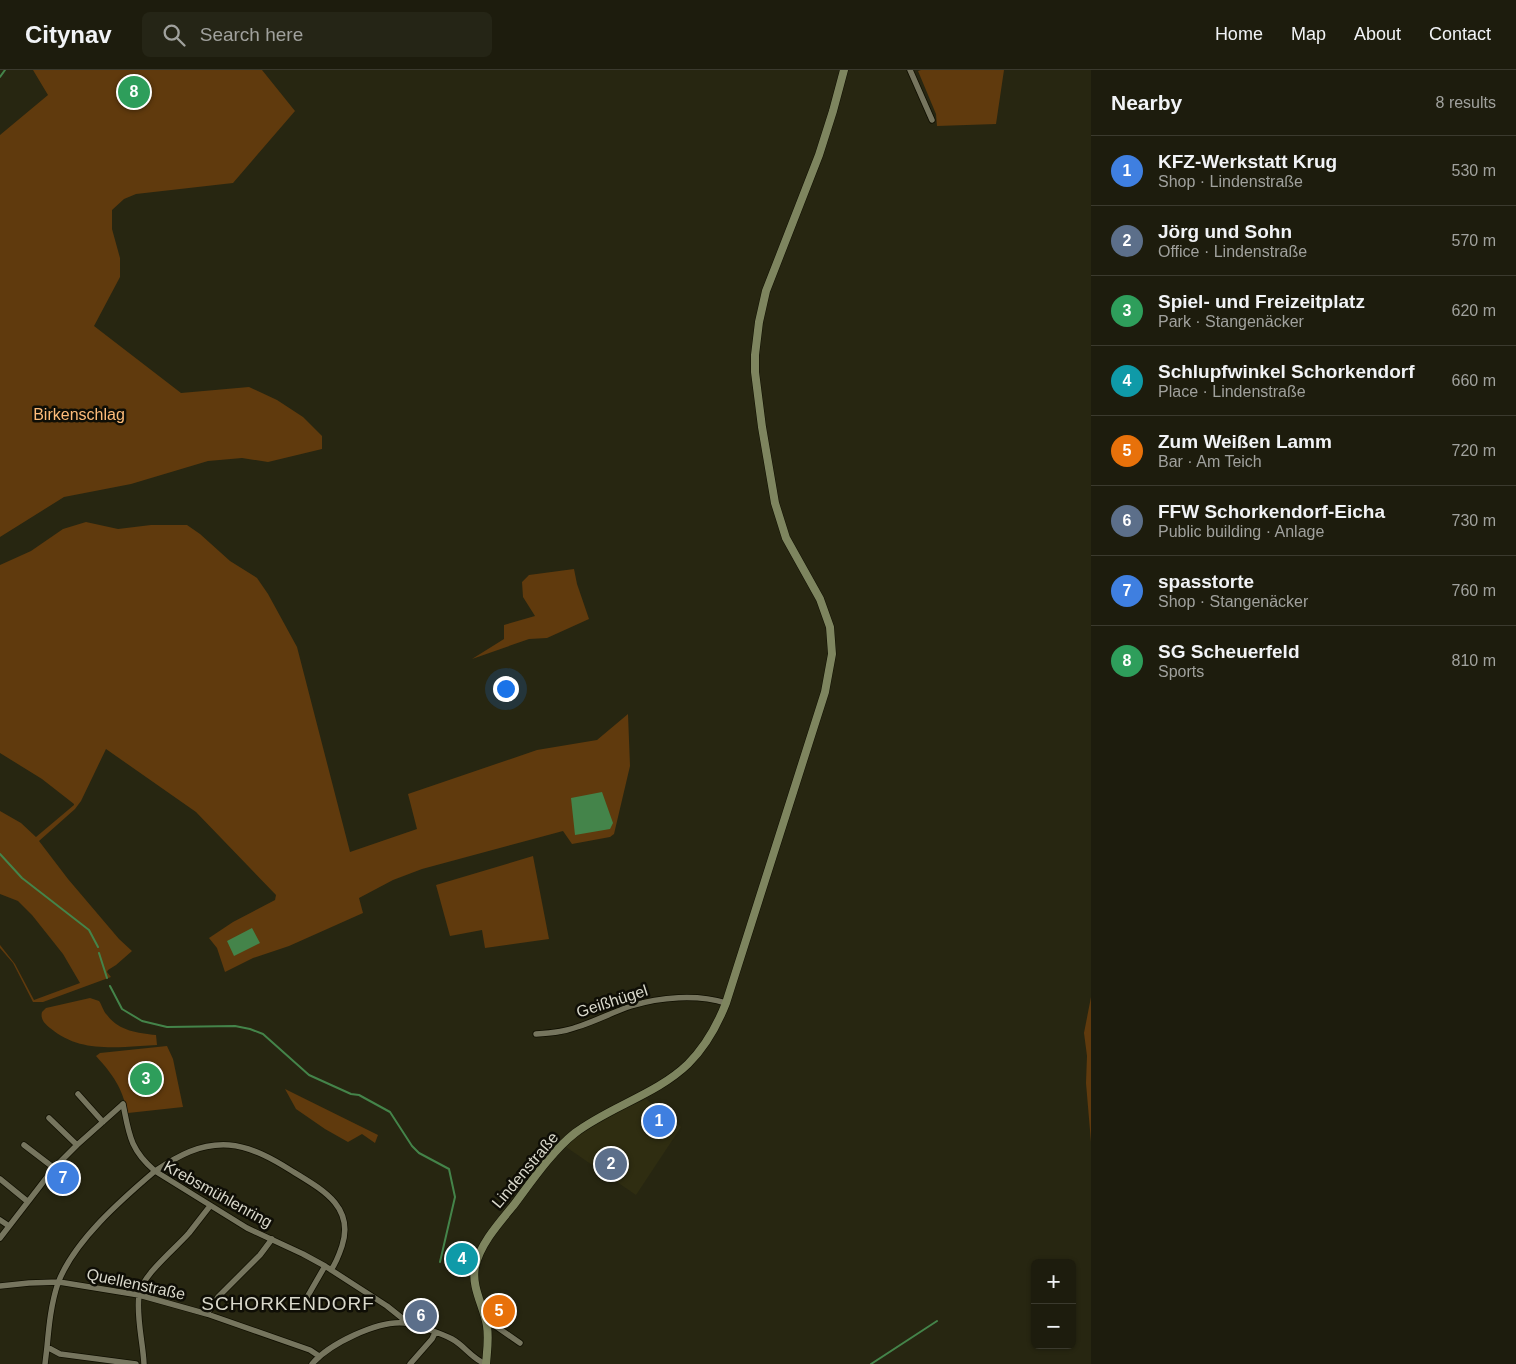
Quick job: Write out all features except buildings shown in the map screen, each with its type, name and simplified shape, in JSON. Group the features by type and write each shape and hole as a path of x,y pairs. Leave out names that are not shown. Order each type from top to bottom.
{"street":[{"name":"Lindenstraße","path":"486,1364 487,1324 475,1283 475,1267 482,1250 500,1223 573,1134 669,1078 688,1064 705,1045 714,1031 726,1003 825,692 830,670 831,632 820,599 786,538 774,503 762,427 755,355 759,322 766,291 818,155 844,70"},
{"path":"910,70 932,120"},
{"name":"Geißhügel","path":"536,1034 576,1028 615,1012 645,1003 692,998 714,999 726,1003"},
{"path":"78,1094 103,1122"},
{"path":"0,1238 54,1168 123,1104 132,1143 140,1158 155,1171 190,1150 210,1146 229,1145 244,1147 272,1159 329,1195 341,1210 346,1232 336,1263 331,1270"},
{"path":"50,1118 77,1145"},
{"path":"24,1145 54,1168"},
{"name":"Krebsmühlenring","path":"45,1364 50,1309 59,1282 75,1253 126,1196 155,1171 247,1228 325,1266 387,1306 402,1318 405,1323"},
{"path":"0,1179 27,1201"},
{"path":"144,1364 139,1295 142,1287 154,1270 188,1234 210,1206"},
{"path":"0,1220 8,1226"},
{"path":"207,1314 218,1297 260,1255 272,1239"},
{"path":"306,1299 325,1266"},
{"name":"Quellenstraße","path":"0,1286 59,1282 139,1295 207,1314 310,1350 318,1356"},
{"path":"312,1364 318,1356 342,1341 377,1327 405,1323 455,1340 478,1361 486,1364"},
{"path":"487,1324 494,1325 520,1343"},
{"path":"410,1364 432,1340 435,1333"},
{"path":"46,1347 60,1354 93,1361 136,1364"}],"shaded area":[{"path":"602,792 613,823 610,829 575,835 571,798"},
{"path":"252,928 260,943 234,956 227,941"},
{"path":"646,1099 681,1127 636,1195 566,1147 575,1138 592,1127"}],"green space":[{"name":"Birkenschlag","path":"33,70 262,70 295,111 233,183 136,194 124,199 112,210 112,229 120,258 120,277 94,326 181,393 249,387 277,400 303,417 322,436 322,449 268,462 242,458 208,461 131,484 64,497 0,537 0,135 48,95"},
{"path":"1004,70 996,124 937,126 936,114 918,71"},
{"path":"86,522 118,529 151,525 187,525 230,561 257,578 297,647 350,852 417,829 408,794 537,750 597,740 628,714 630,766 614,834 610,837 572,844 563,831 422,869 393,880 359,898 363,913 289,946 253,958 225,972 217,948 209,938 233,922 275,900 276,895 196,812 106,749 81,801 75,809 39,841 68,879 119,939 132,951 108,970 107,972 111,977 43,1002 33,1002 13,963 0,948 0,945 15,964 34,1000 80,983 63,954 32,915 18,901 0,894 0,811 21,823 36,837 74,804 42,779 0,753 0,565 31,551 63,529"},
{"path":"574,569 589,619 547,638 529,639 472,659 504,639 504,625 535,616 523,597 522,582 529,575"},
{"path":"533,856 549,939 485,948 482,930 450,936 436,885"},
{"path":"1091,997 1091,1142 1086,1083 1087,1056 1084,1033"},
{"path":"90,998 99,1001 104,1012 117,1025 135,1032 156,1035 157,1045 115,1047 76,1043 46,1025 42,1019 42,1012 46,1008"},
{"path":"167,1046 173,1059 183,1107 128,1113 116,1082 96,1056 100,1053"},
{"path":"285,1089 378,1135 375,1143 362,1134 348,1142 325,1129 296,1109"}],"waterway":[{"path":"0,77 5,70"},
{"path":"0,854 22,878 89,930 98,947"},
{"path":"99,953 107,978"},
{"path":"110,986 122,1009 142,1021 167,1027 235,1026 263,1034 309,1075 351,1094 359,1095 390,1112 412,1146 419,1153 449,1169 455,1197 440,1262"},
{"path":"871,1364 937,1321"}],"place":[{"name":"SG Scheuerfeld","path":"134,92"},
{"name":"Spiel- und Freizeitplatz","path":"146,1079"},
{"name":"KFZ-Werkstatt Krug","path":"659,1121"},
{"name":"Jörg und Sohn","path":"611,1164"},
{"name":"spasstorte","path":"63,1178"},
{"name":"Schlupfwinkel Schorkendorf","path":"462,1259"},
{"name":"Zum Weißen Lamm","path":"499,1311"},
{"name":"FFW Schorkendorf-Eicha","path":"421,1316"}],"district":[{"name":"SCHORKENDORF","path":"288,1303"}]}
